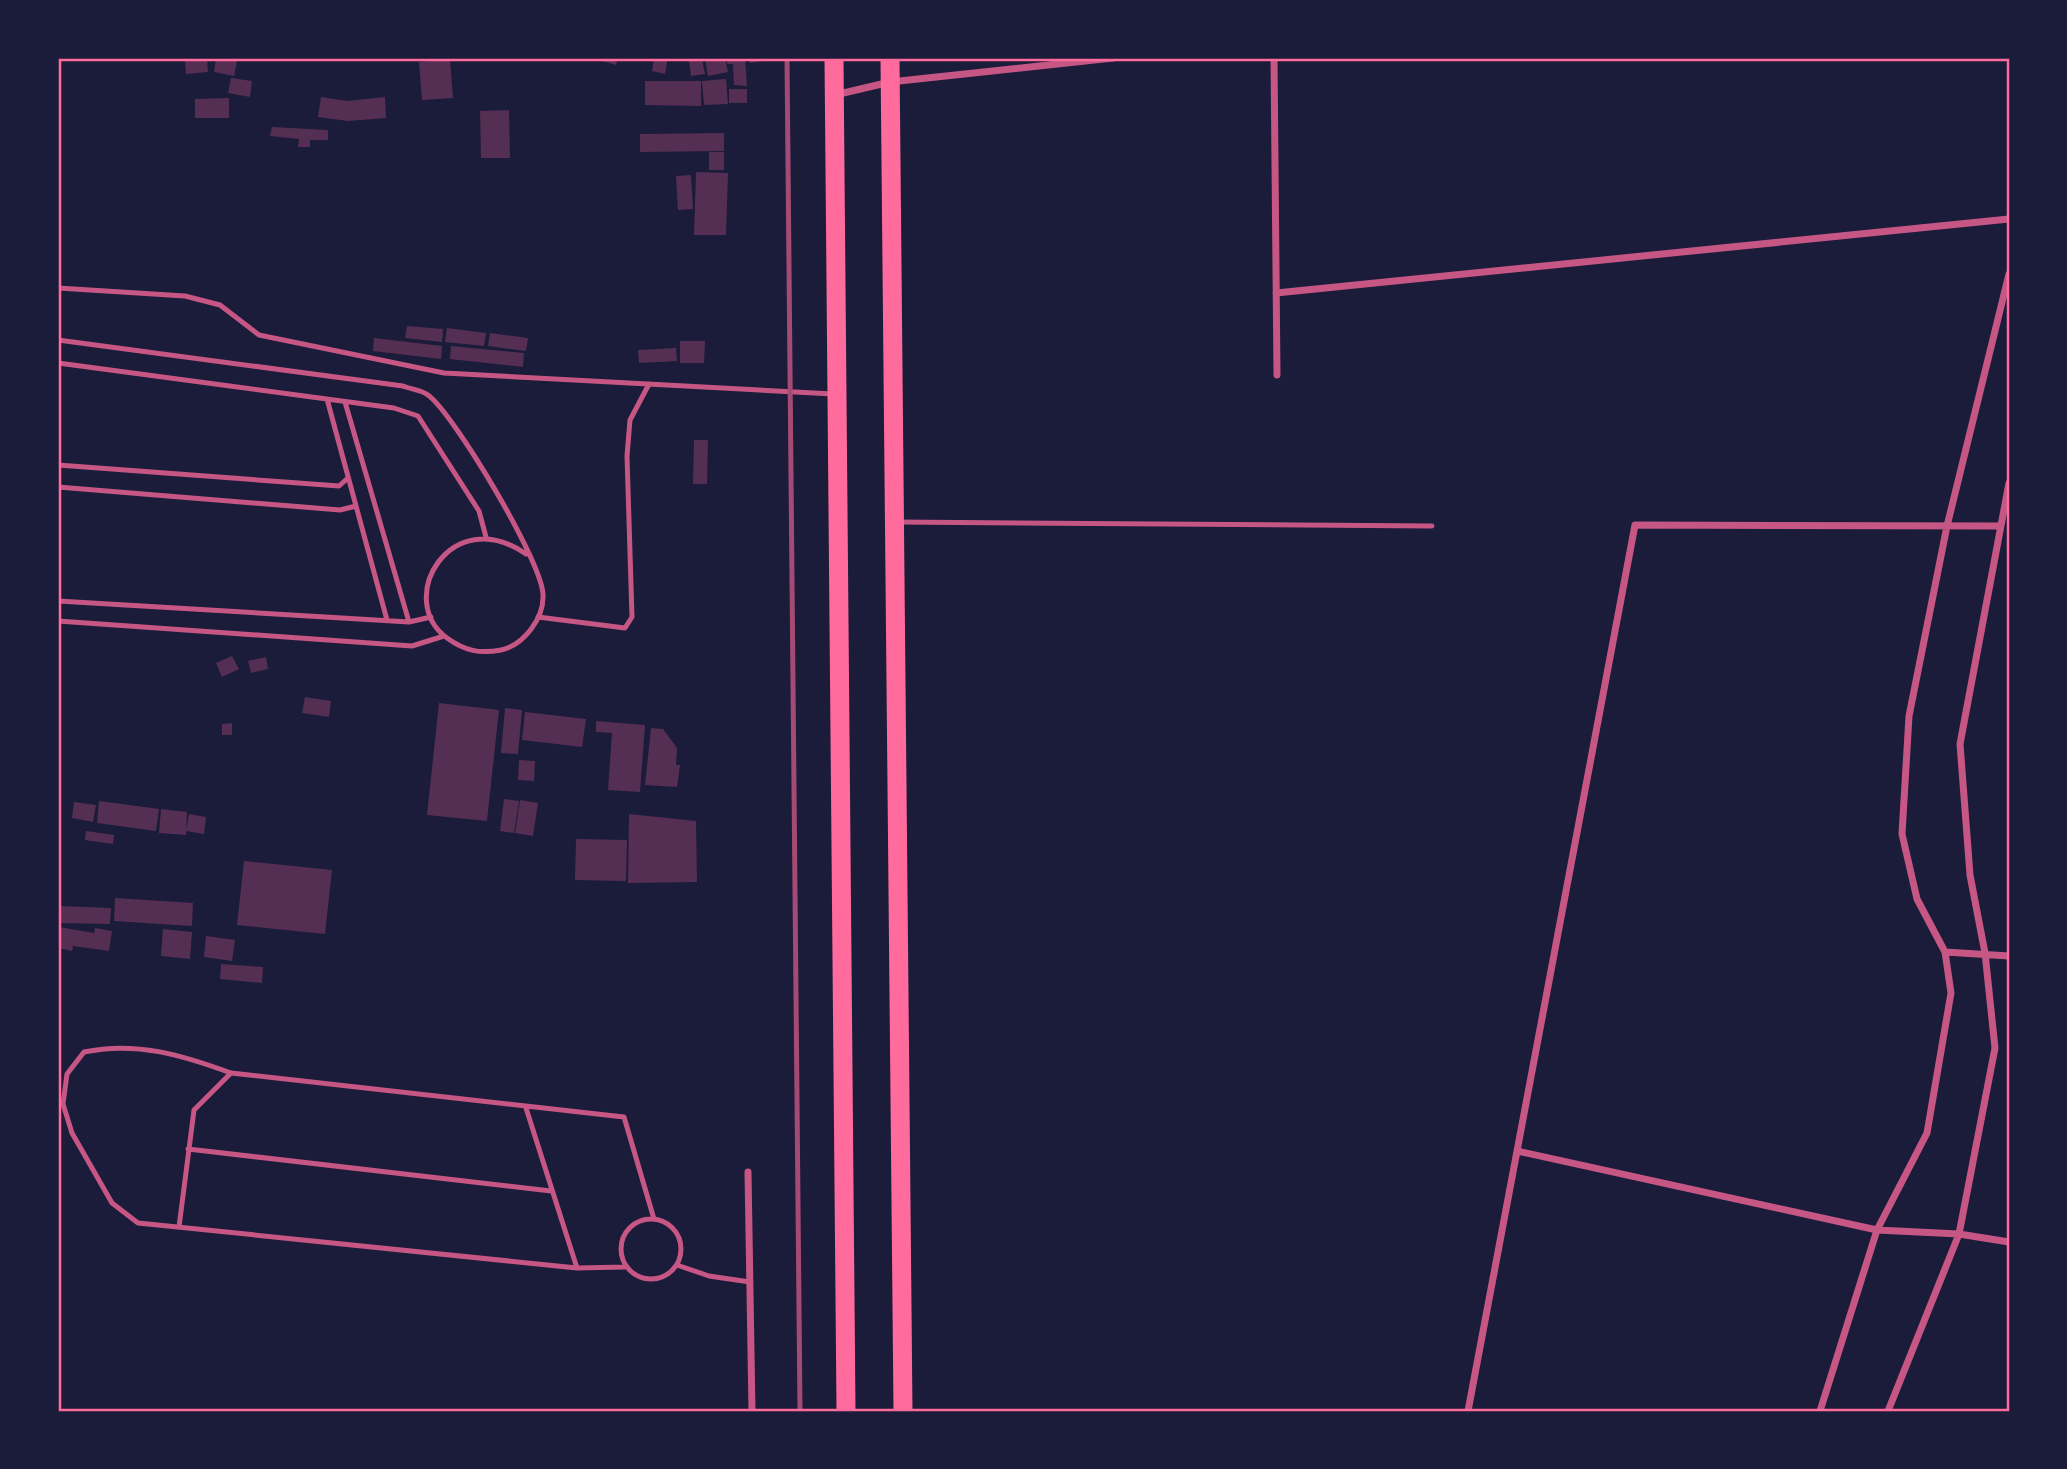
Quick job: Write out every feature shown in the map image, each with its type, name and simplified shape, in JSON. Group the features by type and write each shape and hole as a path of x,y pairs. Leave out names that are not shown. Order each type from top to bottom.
{"highway":[{"path":"834,58 846,1411"},
{"path":"890,58 903,1411"}],"street":[{"path":"834,95 890,82 1113,58"},
{"path":"1274,58 1277,375"},
{"path":"1276,293 2009,219"},
{"path":"1820,1411 1877,1230 1927,1133 1951,993 1945,952 1917,899 1902,834 1909,716 1947,526 2009,274"},
{"path":"1888,1411 1959,1234 1995,1048 1985,953 1970,875 1959,744 2009,483"},
{"path":"1468,1411 1635,525 2000,526"},
{"path":"1945,952 2009,956"},
{"path":"1517,1152 1877,1230 1959,1234 2009,1242"},
{"path":"748,1172 752,1411"}],"lane":[{"path":"58,288 185,296 220,305 259,335 444,373 837,395"},
{"path":"58,341 402,386 427,394 514,519 526,554 539,573 543,595 538,617 526,637 507,649 484,653 463,649 444,636 431,617 427,595 432,572 444,553 464,541 486,537 508,541 526,554"},
{"path":"58,362 394,408 418,416 480,511 486,537"},
{"path":"538,617 625,628 632,617 627,456 630,420 649,384"},
{"path":"327,399 387,620"},
{"path":"345,402 409,622"},
{"path":"58,465 339,486 348,478"},
{"path":"58,487 340,510 356,506"},
{"path":"894,522 1432,526"},
{"path":"58,601 409,622 431,617"},
{"path":"58,621 412,646 444,636"},
{"path":"625,1266 577,1268 138,1223 112,1203 72,1133 63,1104 67,1074 84,1052 112,1046 175,1052 232,1073 624,1117 654,1219"},
{"path":"179,1227 194,1110 232,1073"},
{"path":"526,1108 577,1268"},
{"path":"188,1149 551,1191"},
{"path":"642,1220 666,1222 680,1241 677,1265 668,1274 646,1279 634,1275 625,1266 621,1256 624,1234 642,1220"},
{"path":"677,1265 709,1276 750,1282"}],"building":[{"path":"185,58 207,58 208,72 186,74"},
{"path":"216,58 237,61 234,76 214,72"},
{"path":"603,58 618,58 616,65 602,61"},
{"path":"654,58 668,58 665,74 652,71"},
{"path":"705,58 725,58 728,72 708,76"},
{"path":"727,58 745,58 747,86 734,85 733,64 727,64"},
{"path":"750,58 762,58 763,61 750,63"},
{"path":"450,59 453,98 422,100 419,62"},
{"path":"702,59 705,74 691,76 689,61"},
{"path":"231,78 252,81 250,97 228,93"},
{"path":"726,79 728,104 704,105 702,81"},
{"path":"645,81 701,81 701,106 645,105"},
{"path":"729,89 747,89 747,103 729,103"},
{"path":"321,97 347,101 385,97 386,118 348,121 318,117"},
{"path":"229,98 229,118 195,118 195,99"},
{"path":"509,110 510,158 481,158 480,111"},
{"path":"272,127 328,130 328,140 310,140 310,147 298,147 299,139 270,136"},
{"path":"724,133 724,151 640,152 640,134"},
{"path":"709,152 724,152 724,170 709,170"},
{"path":"696,172 728,173 726,235 694,235"},
{"path":"691,175 693,209 678,210 676,176"},
{"path":"407,326 443,329 442,342 405,338"},
{"path":"447,328 486,333 484,346 445,342"},
{"path":"490,333 528,338 526,351 488,346"},
{"path":"374,338 442,346 441,359 373,351"},
{"path":"680,341 705,341 704,363 680,363"},
{"path":"451,346 524,353 523,367 450,359"},
{"path":"676,348 677,361 639,363 638,350"},
{"path":"694,440 708,440 707,484 693,484"},
{"path":"232,656 239,669 222,677 216,663"},
{"path":"266,657 268,669 251,673 248,661"},
{"path":"305,697 331,701 329,717 302,713"},
{"path":"439,703 499,710 487,821 427,815"},
{"path":"505,708 522,710 518,754 501,753"},
{"path":"525,712 586,719 582,747 522,740"},
{"path":"596,721 645,725 640,792 608,790 612,733 596,732"},
{"path":"232,723 232,735 222,735 222,724"},
{"path":"651,728 663,729 677,748 676,765 680,765 677,787 645,785"},
{"path":"519,760 535,761 534,781 518,780"},
{"path":"504,799 519,801 514,833 500,831"},
{"path":"520,800 538,803 533,836 515,833"},
{"path":"99,801 159,809 156,831 97,823"},
{"path":"74,802 96,805 93,822 72,818"},
{"path":"161,809 187,812 186,835 159,833"},
{"path":"189,814 206,817 204,834 186,831"},
{"path":"629,814 696,821 697,882 628,883"},
{"path":"86,831 114,835 113,844 85,840"},
{"path":"576,839 627,840 626,881 575,880"},
{"path":"244,861 332,870 325,934 237,925"},
{"path":"115,898 193,903 192,926 114,921"},
{"path":"58,906 111,908 110,924 58,923"},
{"path":"59,927 94,933 95,928 112,931 109,951 73,946 72,951 58,948"},
{"path":"163,929 192,932 190,959 161,956"},
{"path":"206,936 235,940 232,961 204,957"},
{"path":"221,964 263,967 262,983 220,979"}],"railway":[{"path":"787,58 800,1411"}]}
